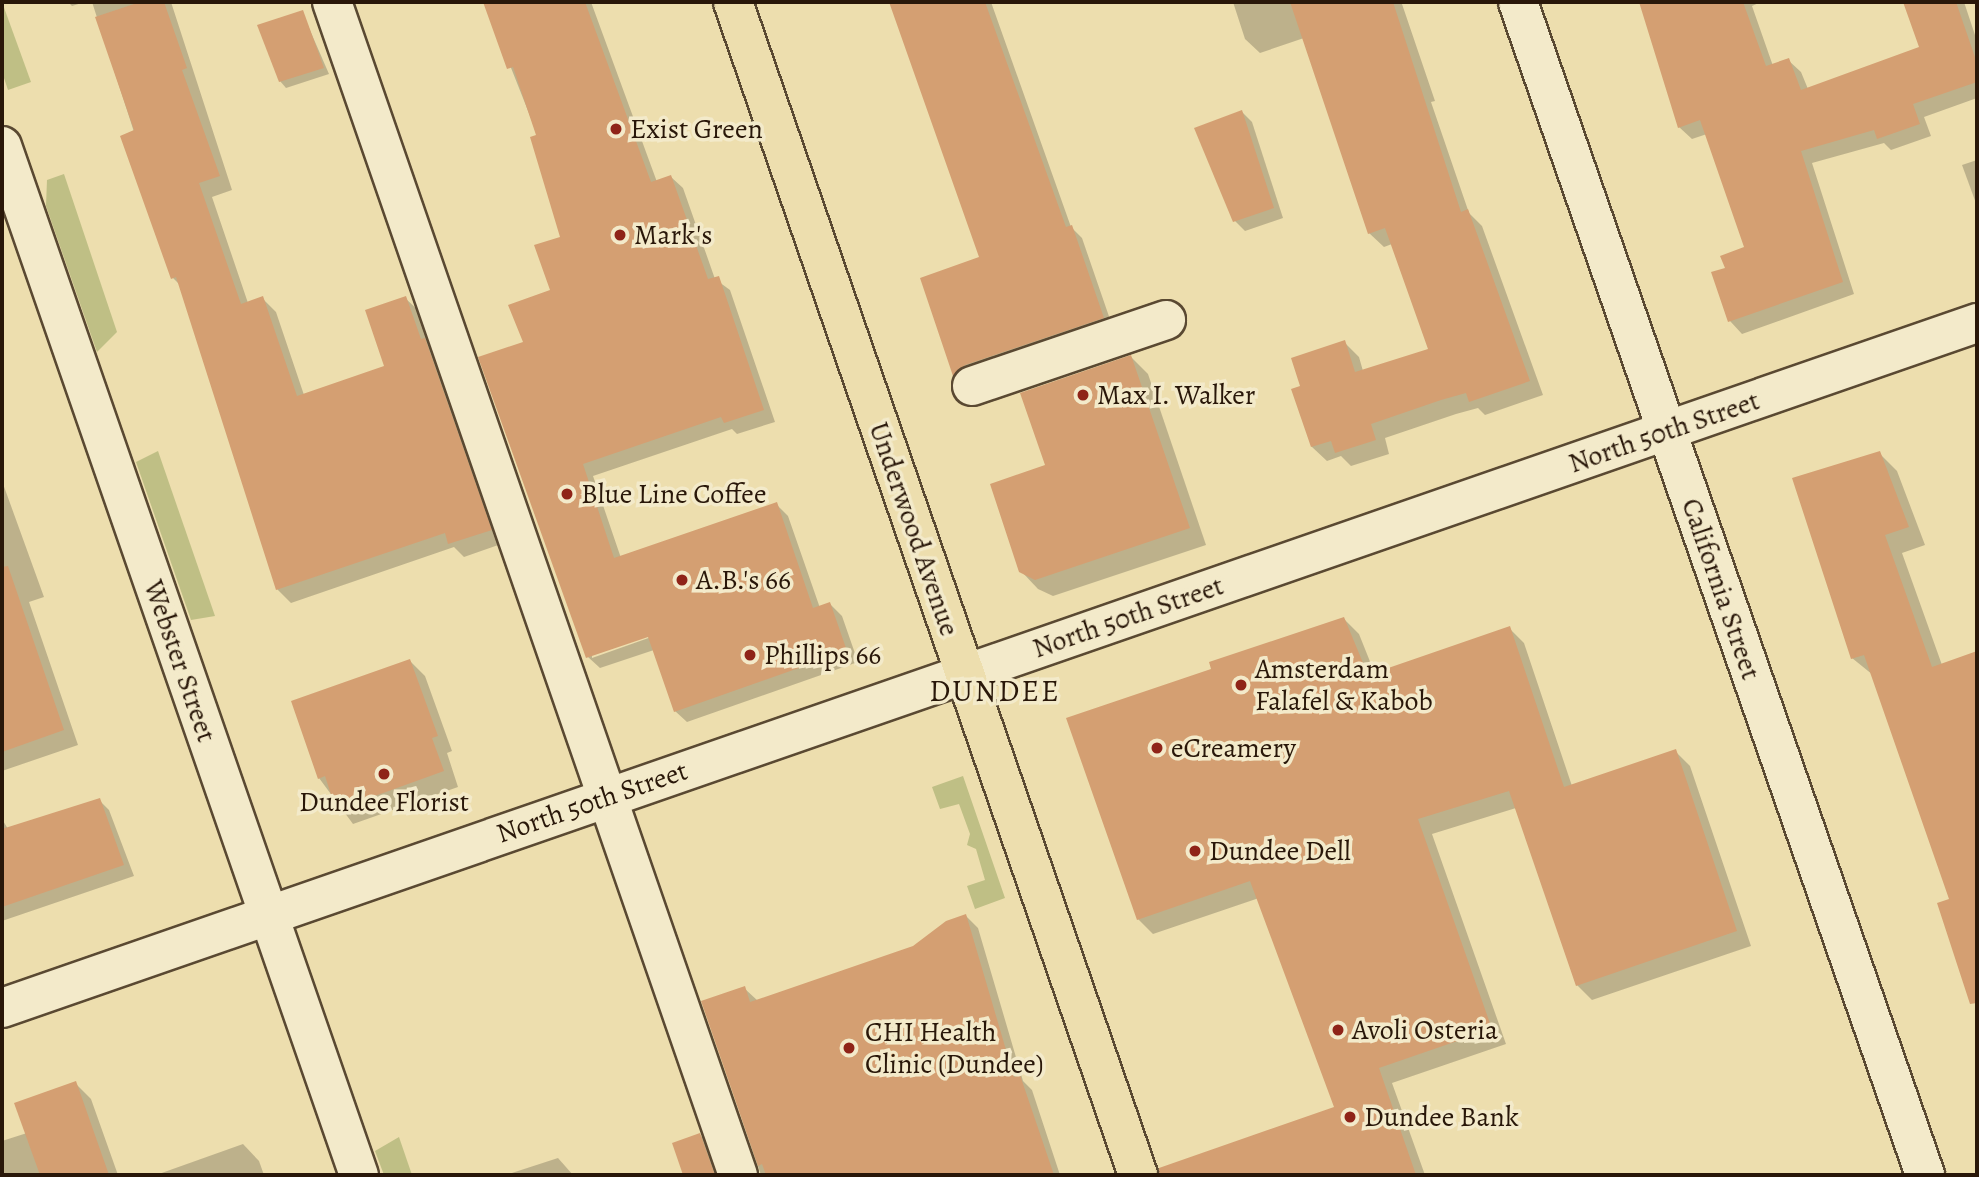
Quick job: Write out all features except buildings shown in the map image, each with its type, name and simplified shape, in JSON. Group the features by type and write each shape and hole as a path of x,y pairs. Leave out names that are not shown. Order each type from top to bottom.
{"main road":[{"name":"Underwood Avenue","path":"733,2 1138,1175"}],"street":[{"path":"332,2 605,798 738,1175"},
{"name":"California Street","path":"1518,2 1925,1175"},
{"name":"Webster Street","path":"2,146 359,1175"},
{"path":"972,386 1166,320"},
{"name":"North 50th Street","path":"2,1008 1977,323"}],"green space":[{"path":"2,2 31,82 8,90 2,72"},
{"path":"64,174 117,332 97,352 46,206 47,180"},
{"path":"158,451 215,616 191,620 136,462"},
{"path":"963,776 1005,898 975,909 967,886 985,880 976,849 967,845 970,834 959,804 940,809 932,787"},
{"path":"399,1137 412,1175 384,1175 375,1151"}],"place":[{"name":"Exist Green","path":"616,129"},
{"name":"Mark's","path":"620,235"},
{"name":"Max I. Walker","path":"1083,395"},
{"name":"Blue Line Coffee","path":"567,494"},
{"name":"A.B.'s 66","path":"682,580"},
{"name":"Phillips 66","path":"750,655"},
{"name":"Amsterdam Falafel & Kabob","path":"1241,685"},
{"name":"eCreamery","path":"1157,748"},
{"name":"Dundee Florist","path":"384,774"},
{"name":"Dundee Dell","path":"1195,851"},
{"name":"Avoli Osteria","path":"1338,1030"},
{"name":"CHI Health Clinic (Dundee)","path":"849,1048"},
{"name":"Dundee Bank","path":"1350,1117"}],"district":[{"name":"DUNDEE","path":"995,691"}]}
